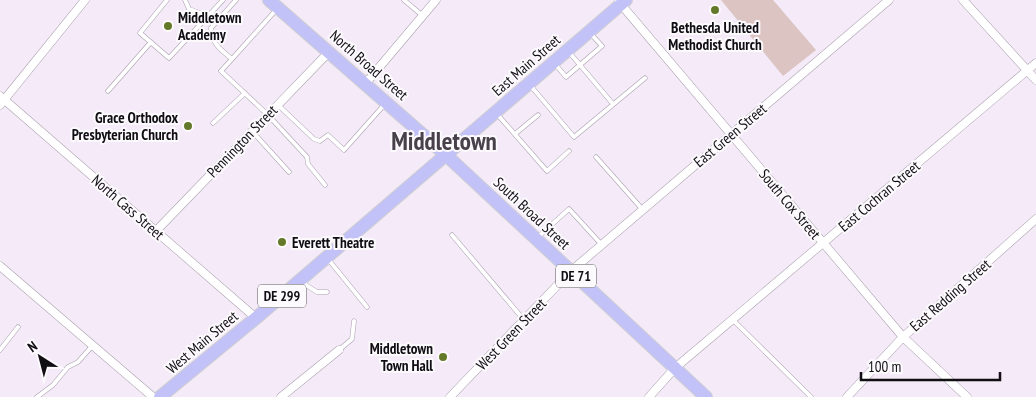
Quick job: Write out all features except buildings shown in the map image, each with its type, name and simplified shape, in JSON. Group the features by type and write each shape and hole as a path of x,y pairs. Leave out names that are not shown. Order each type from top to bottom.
{"main road":[{"name":"East Main Street","path":"446,155 589,32 622,1"},
{"name":"North Broad Street","path":"275,3 446,155"},
{"name":"South Broad Street","path":"446,155 706,397"},
{"name":"West Main Street","path":"160,397 256,318 446,155"}],"street":[{"path":"2,100 85,0"},
{"path":"366,83 436,0"},
{"name":"East Green Street","path":"571,271 889,0"},
{"path":"963,0 1036,80"},
{"name":"South Cox Street","path":"622,1 731,135 903,337 967,397"},
{"name":"Pennington Street","path":"156,231 329,52"},
{"name":"East Cochran Street","path":"648,397 675,368 1036,63"},
{"name":"North Cass Street","path":"2,100 256,318"},
{"name":"East Redding Street","path":"847,397 903,337 1036,220"},
{"path":"0,266 153,397"},
{"name":"West Green Street","path":"450,397 571,271"},
{"path":"281,397 339,350"}],"lane":[{"path":"167,0 140,33 169,58 223,0"},
{"path":"185,0 189,9 208,16"},
{"path":"232,59 219,48 211,37 211,28 236,0"},
{"path":"404,0 422,16"},
{"path":"275,3 221,71 268,115 307,158 308,164 325,185"},
{"path":"554,62 566,77 602,46 589,32"},
{"path":"108,91 151,42"},
{"path":"568,50 613,104"},
{"path":"529,84 574,137 645,78"},
{"path":"213,123 245,93"},
{"path":"278,105 314,140 320,141 328,135 344,150 387,102"},
{"path":"496,112 547,170 569,151"},
{"path":"515,134 538,115"},
{"path":"252,131 290,172"},
{"path":"596,157 643,210"},
{"path":"537,239 569,209 602,245"},
{"path":"452,235 524,320"},
{"path":"326,257 366,307"},
{"path":"299,280 317,292 327,292"},
{"path":"733,320 810,397"},
{"path":"339,350 352,339 354,321"},
{"path":"0,350 18,327"},
{"path":"37,397 53,385 68,368 78,362 93,345"}],"shaded area":[{"path":"721,0 773,0 816,50 783,76"}],"place":[{"name":"Bethesda United Methodist Church","path":"715,10"},
{"name":"Middletown Academy","path":"168,26"},
{"name":"Grace Orthodox Presbyterian Church","path":"188,126"},
{"name":"Everett Theatre","path":"282,242"},
{"name":"Middletown Town Hall","path":"443,357"}],"district":[{"name":"Middletown","path":"444,141"}]}
